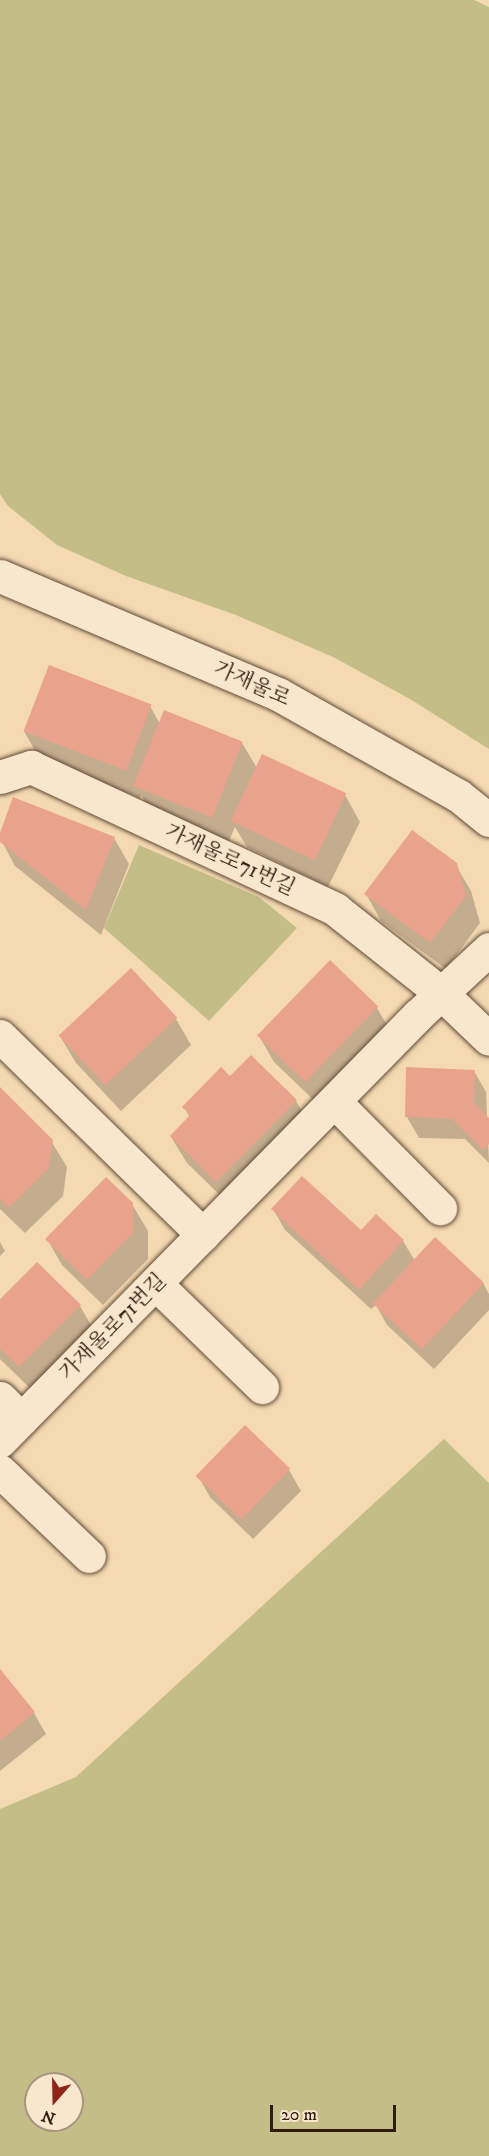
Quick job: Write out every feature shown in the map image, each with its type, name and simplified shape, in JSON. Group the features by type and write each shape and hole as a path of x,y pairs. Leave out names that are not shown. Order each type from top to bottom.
{"street":[{"name":"가재울로","path":"0,576 278,694 459,796 489,820"},
{"name":"가재울로71번길","path":"0,777 31,767 335,909 441,993 489,1039"},
{"name":"가재울로71번길","path":"7,1420 156,1284 441,993 489,949"},
{"path":"0,1035 204,1235"},
{"path":"334,1101 440,1208"},
{"path":"156,1284 262,1387"},
{"path":"0,1471 89,1556"}],"shaded area":[{"path":"0,0 474,0 489,7 489,749 410,699 333,657 236,615 126,576 57,545 8,506 0,494"},
{"path":"139,845 259,897 297,928 209,1021 104,928"},
{"path":"444,1439 489,1483 489,2156 0,2156 0,1809 76,1777"}],"building":[{"path":"49,665 152,704 126,771 24,731"},
{"path":"164,710 243,742 212,818 133,786"},
{"path":"262,754 346,793 315,860 231,821"},
{"path":"13,797 115,837 86,910 0,842 0,833"},
{"path":"412,830 457,863 466,896 430,943 364,894"},
{"path":"330,960 378,1007 305,1082 257,1036"},
{"path":"131,968 177,1018 105,1085 59,1036"},
{"path":"251,1055 297,1100 216,1182 170,1136 190,1115 182,1107 221,1067 230,1076"},
{"path":"406,1067 475,1070 474,1103 489,1118 489,1144 483,1150 452,1119 405,1117"},
{"path":"0,1087 53,1140 48,1169 9,1208 0,1199"},
{"path":"302,1176 361,1230 376,1214 404,1240 359,1290 271,1209"},
{"path":"106,1177 133,1203 133,1233 87,1280 45,1239"},
{"path":"435,1237 484,1283 422,1349 373,1304"},
{"path":"37,1262 81,1305 19,1367 0,1349 0,1299"},
{"path":"245,1425 290,1469 241,1520 196,1476"},
{"path":"0,1669 35,1712 0,1741"}]}
